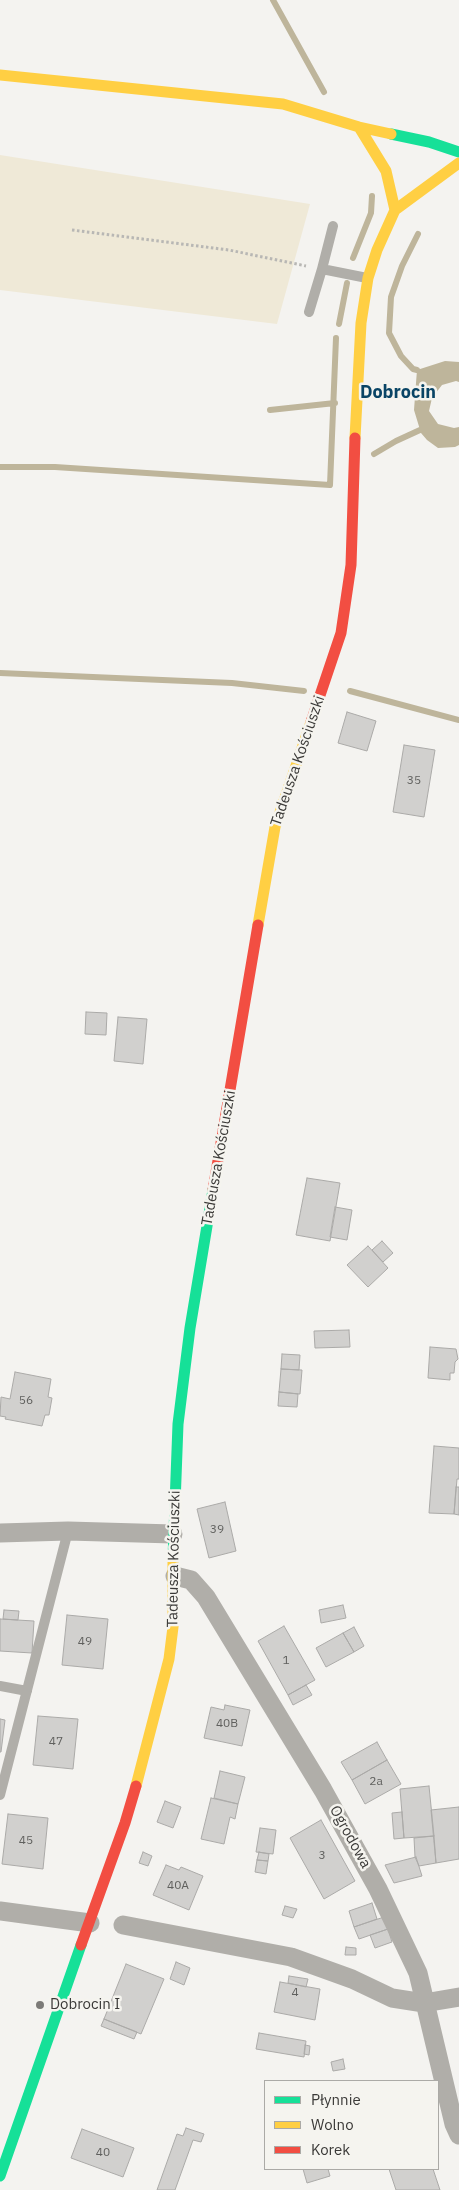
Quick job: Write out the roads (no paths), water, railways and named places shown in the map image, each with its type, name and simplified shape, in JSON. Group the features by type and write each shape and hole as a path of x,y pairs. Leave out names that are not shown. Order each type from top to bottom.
{"street":[{"path":"0,75 283,104 359,127 429,142 459,152"},
{"path":"359,127 386,171 395,210"},
{"name":"Tadeusza Kościuszki","path":"0,2176 41,2054 90,1924 125,1823 163,1691 173,1627 173,1534 178,1424 190,1328 274,827 341,633 351,565 352,496 361,323 368,278 377,250 395,210 459,163"},
{"path":"0,1533 68,1531 173,1534"},
{"name":"Ogrodowa","path":"174,1576 191,1580 206,1597 319,1781 378,1889 418,1973 454,2124 459,2135"},
{"path":"0,1912 90,1924"},
{"path":"123,1925 291,1956 352,1979 392,1998 424,2003 459,1997"}],"lane":[{"path":"309,312 332,226"},
{"path":"322,269 368,278"},
{"path":"0,1795 2,1781 68,1531"},
{"path":"0,1686 27,1691"}],"waterway":[{"path":"273,0 324,92"},
{"path":"353,258 371,213 372,196"},
{"path":"417,370 413,369 401,356 389,333 391,297 402,266 418,234"},
{"path":"339,324 347,283"},
{"path":"0,467 55,467 330,485 336,338"},
{"path":"270,410 335,403"},
{"path":"374,454 420,430"},
{"path":"0,673 232,683 304,691"},
{"path":"350,691 459,720"}],"place":[{"name":"Dobrocin I","path":"40,2005"}],"district":[{"name":"Dobrocin","path":"398,393"}]}
